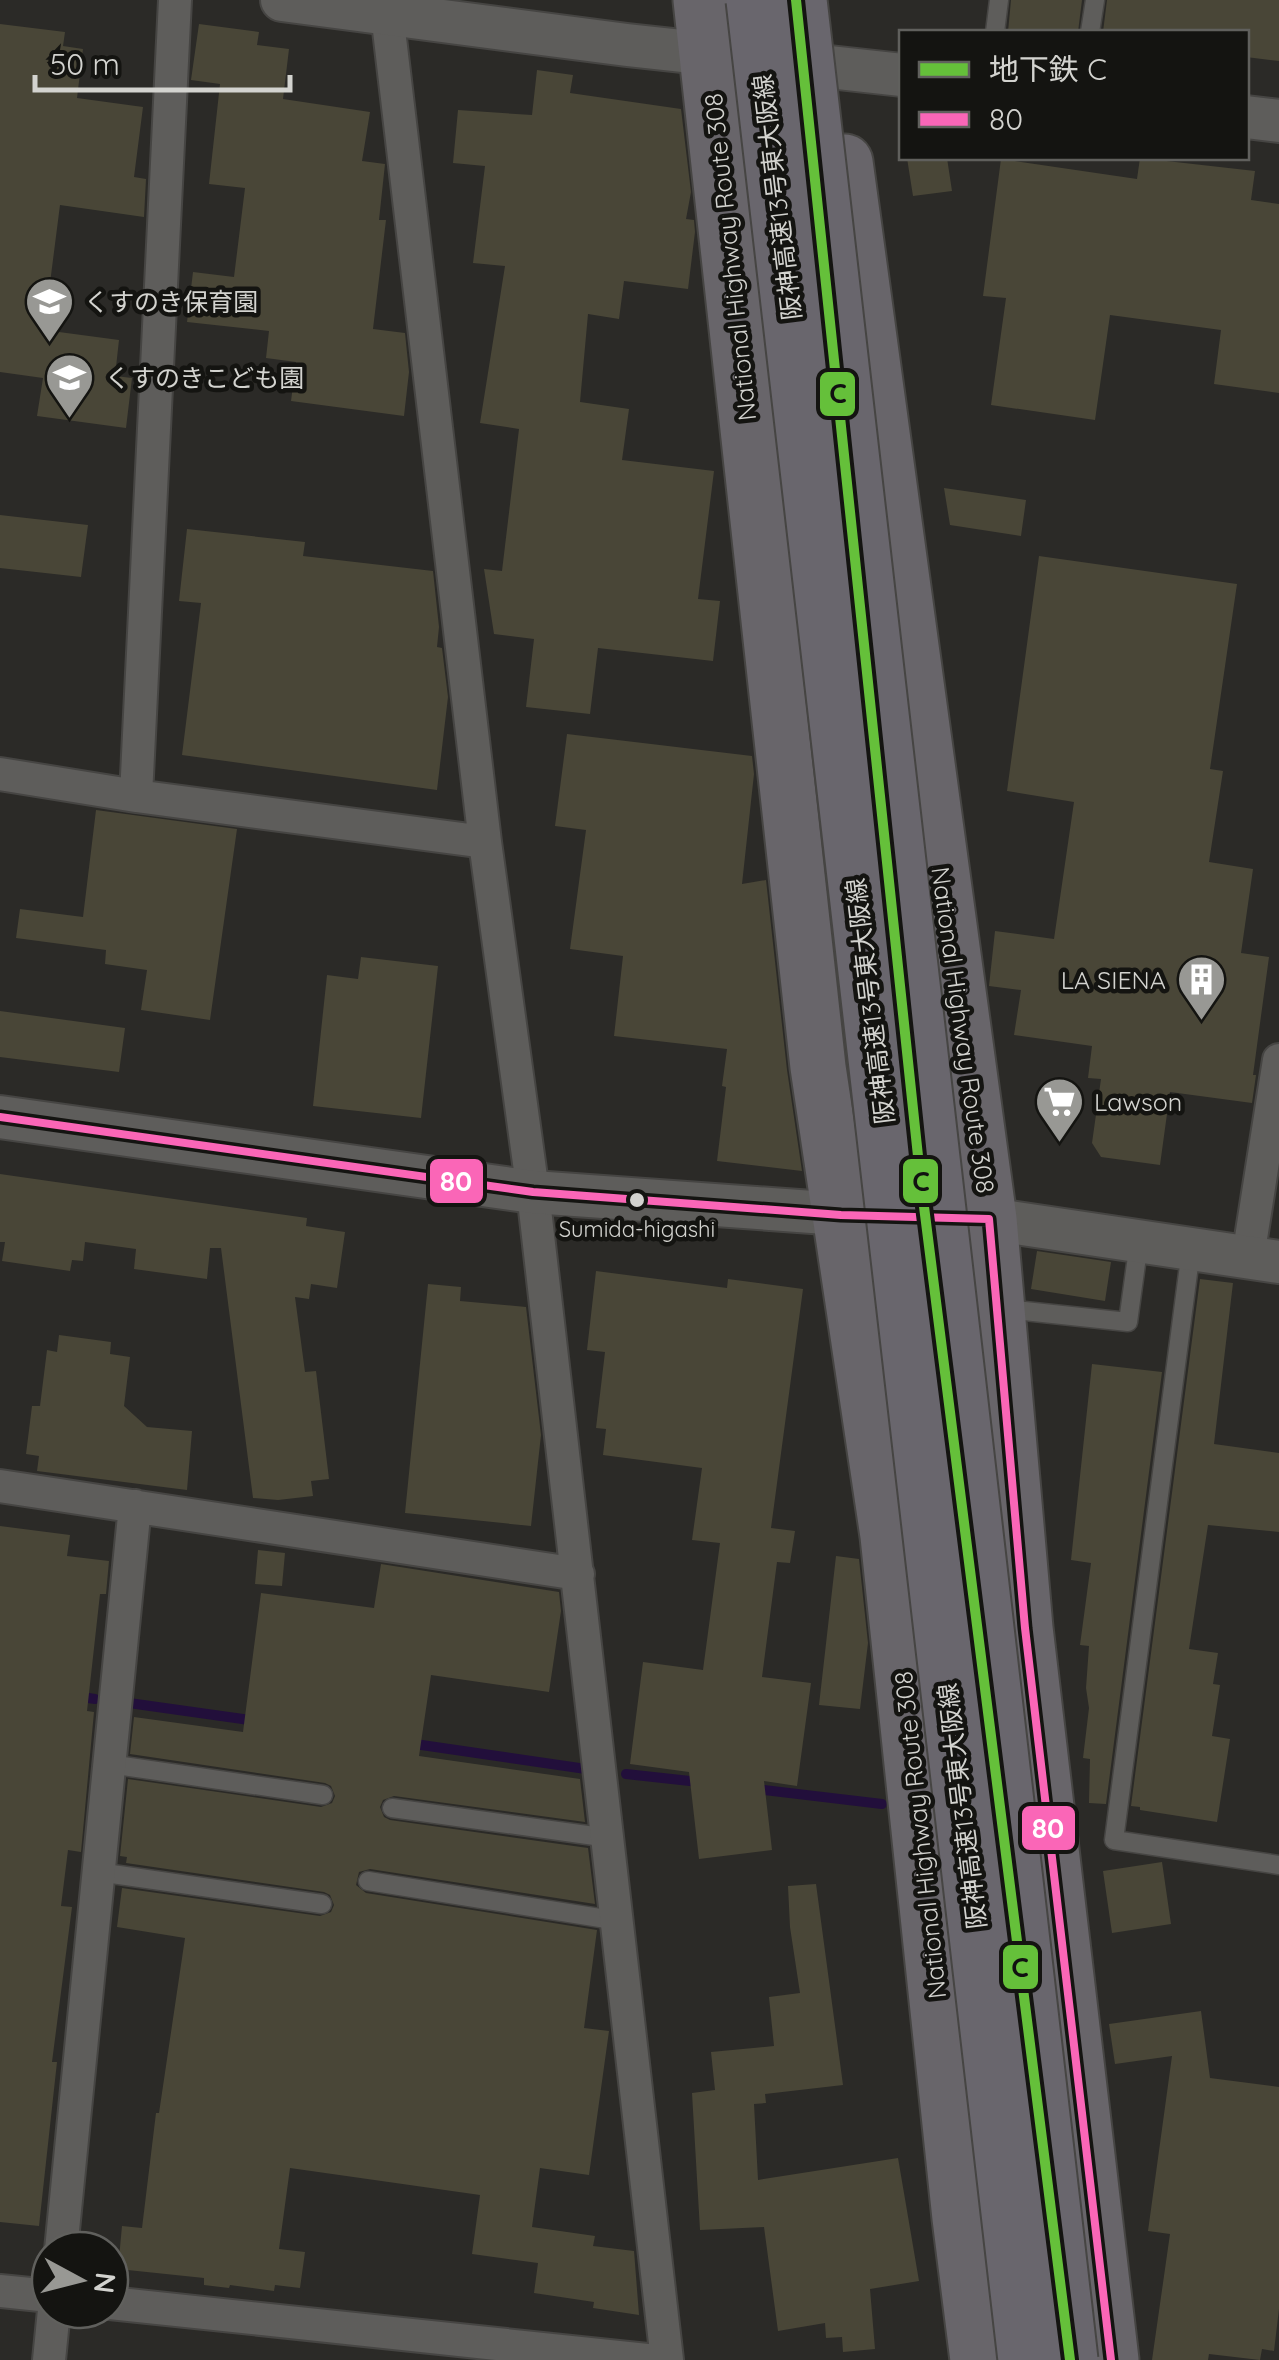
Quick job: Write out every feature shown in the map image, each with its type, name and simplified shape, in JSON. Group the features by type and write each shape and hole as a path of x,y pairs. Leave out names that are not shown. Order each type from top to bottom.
{"highway":[{"name":"National Highway Route 308","path":"701,0 818,1067 888,1536 978,2360"},
{"name":"阪神高速13号東大阪線","path":"754,0 1026,2360"},
{"name":"阪神高速13号東大阪線","path":"799,0 1070,2360"},
{"name":"National Highway Route 308","path":"825,0 989,1219 1025,1628 1111,2360"}],"street":[{"path":"136,796 175,0"},
{"path":"282,0 899,75"},
{"path":"388,13 485,842 533,1192 667,2360"},
{"path":"1249,117 1279,121"},
{"path":"0,774 485,842"},
{"path":"0,1117 533,1192 841,1215 989,1219 1264,1259 1279,1060"},
{"path":"0,1486 578,1574"},
{"path":"62,2230 135,1506"},
{"path":"0,2290 30,2294"},
{"path":"130,2305 647,2360"},
{"path":"49,2360 52,2330"}],"lane":[{"path":"995,30 999,0"},
{"path":"1090,30 1095,0"},
{"path":"996,1308 1128,1322 1139,1242"},
{"path":"1191,1250 1114,1840 1279,1866"},
{"path":"109,1764 323,1795"},
{"path":"392,1808 609,1838"},
{"path":"98,1872 322,1904"},
{"path":"368,1881 619,1921"}],"building":[{"path":"1011,0 1082,0 1078,30 1008,30"},
{"path":"1107,0 1279,0 1279,61 1249,57 1249,30 1103,30"},
{"path":"0,24 65,32 63,46 83,49 77,98 143,107 134,177 146,179 144,217 60,205 44,330 119,340 115,376 132,378 126,428 37,416 43,378 0,372"},
{"path":"199,24 259,32 257,45 289,49 283,99 370,112 362,161 385,164 379,220 386,220 373,329 405,333 409,372 404,416 291,401 296,362 266,358 269,331 187,322 193,272 234,277 245,188 209,184 220,84 191,80"},
{"path":"537,70 573,75 570,93 681,109 691,192 686,219 694,220 695,232 688,289 624,281 619,319 588,314 580,402 629,409 622,460 714,471 698,599 720,601 713,661 598,648 590,714 526,707 534,639 494,634 484,569 502,571 519,429 480,423 505,266 473,263 485,166 453,163 458,110 532,115"},
{"path":"907,160 947,160 952,191 913,196"},
{"path":"1001,160 1137,179 1140,160 1255,171 1251,200 1279,204 1279,393 1214,384 1221,330 1110,315 1095,420 991,405 1006,298 983,296"},
{"path":"944,488 1026,500 1021,536 950,525"},
{"path":"0,515 88,525 81,577 0,568"},
{"path":"187,529 305,542 303,556 433,571 439,627 437,647 442,648 448,697 437,790 182,755 201,603 179,601"},
{"path":"1039,556 1237,584 1210,769 1223,771 1209,862 1253,869 1241,953 1269,957 1256,1075 1252,1103 1170,1092 1160,1165 1101,1157 1092,1143 1101,1079 1088,1078 1092,1046 1014,1035 1021,990 989,986 995,931 1054,939 1074,802 1007,791"},
{"path":"567,734 752,756 754,774 742,884 766,880 802,1171 717,1161 727,1049 614,1036 623,956 570,949 586,830 555,826"},
{"path":"96,810 237,829 210,1020 141,1010 147,970 105,964 106,950 16,938 20,909 83,917"},
{"path":"361,957 438,966 421,1118 313,1106 327,975 358,979"},
{"path":"0,1011 125,1028 119,1072 0,1057"},
{"path":"0,1174 307,1218 306,1226 345,1232 337,1288 311,1284 309,1299 295,1297 305,1372 316,1371 329,1479 311,1481 313,1496 253,1498 221,1248 210,1248 207,1279 134,1269 136,1249 85,1242 83,1261 72,1260 70,1271 2,1261 5,1242 0,1242"},
{"path":"1037,1251 1111,1262 1105,1301 1031,1289"},
{"path":"596,1271 727,1288 728,1279 803,1289 771,1528 795,1531 790,1563 777,1562 762,1677 811,1683 797,1786 764,1781 772,1850 699,1859 689,1772 630,1764 643,1662 703,1670 720,1543 692,1540 702,1468 603,1455 606,1429 596,1428 605,1352 587,1350"},
{"path":"1200,1279 1233,1283 1214,1444 1279,1453 1279,1532 1208,1525 1189,1649 1218,1653 1213,1684 1220,1685 1212,1736 1230,1739 1217,1822 1131,1806"},
{"path":"428,1284 461,1287 460,1301 526,1307 541,1435 531,1526 405,1513"},
{"path":"59,1335 111,1342 110,1354 130,1357 124,1406 147,1427 192,1431 187,1490 37,1471 39,1456 26,1454 32,1406 40,1406 47,1350 57,1352"},
{"path":"1092,1364 1162,1372 1106,1804 1089,1803 1090,1759 1083,1758 1089,1708 1089,1646 1080,1645 1091,1563 1071,1560"},
{"path":"0,1526 70,1535 67,1556 109,1561 106,1594 100,1594 87,1711 94,1712 81,1852 68,1850 61,1906 72,1907 52,2062 57,2062 39,2226 0,2222"},
{"path":"258,1550 285,1553 282,1586 255,1584"},
{"path":"836,1556 859,1559 868,1643 860,1709 819,1705"},
{"path":"381,1564 559,1592 561,1611 549,1692 431,1675 419,1756 580,1779 585,1822 394,1796 383,1800 380,1807 390,1820 588,1848 595,1904 370,1869 359,1872 356,1885 366,1893 597,1930 584,2028 609,2031 589,2175 540,2168 532,2227 595,2236 593,2246 634,2251 639,2315 593,2308 594,2302 534,2293 538,2263 472,2254 480,2195 290,2168 279,2249 305,2252 300,2288 229,2288 204,2285 204,2278 130,2270 130,2230 122,2230 122,2226 142,2228 156,2113 185,1938 117,1927 122,1888 320,1916 331,1912 334,1905 324,1892 126,1863 127,1857 120,1856 128,1779 321,1807 332,1803 335,1796 325,1783 130,1754 134,1717 243,1732 261,1593 374,1608"},
{"path":"1162,1862 1171,1924 1112,1933 1103,1871"},
{"path":"816,1884 843,2085 765,2094 766,2103 754,2104 758,2180 898,2158 919,2281 870,2289 875,2349 843,2352 842,2337 826,2338 825,2323 778,2331 764,2227 700,2230 692,2093 715,2090 711,2052 774,2046 769,1997 800,1993 788,1886"},
{"path":"1201,2011 1210,2078 1279,2087 1279,2309 1274,2351 1262,2349 1260,2360 1209,2354 1208,2360 1152,2360 1170,2234 1148,2231 1172,2056 1115,2064 1109,2024"}],"waterway":[{"path":"75,1696 95,1699"},
{"path":"129,1703 257,1721"},
{"path":"408,1743 586,1769"},
{"path":"626,1774 699,1782"},
{"path":"756,1789 882,1804"}],"metro line":[{"name":"C","path":"796,0 920,1175 1070,2360"}],"transit line":[{"name":"80","path":"0,1117 533,1192 841,1215 989,1219 1025,1628 1111,2360"}],"place":[{"name":"くすのき保育園","path":"49,344"},
{"name":"くすのきこども園","path":"70,420"},
{"name":"LA SIENA","path":"1201,1022"},
{"name":"Lawson","path":"1059,1144"},
{"name":"Sumida-higashi","path":"637,1200"}]}
